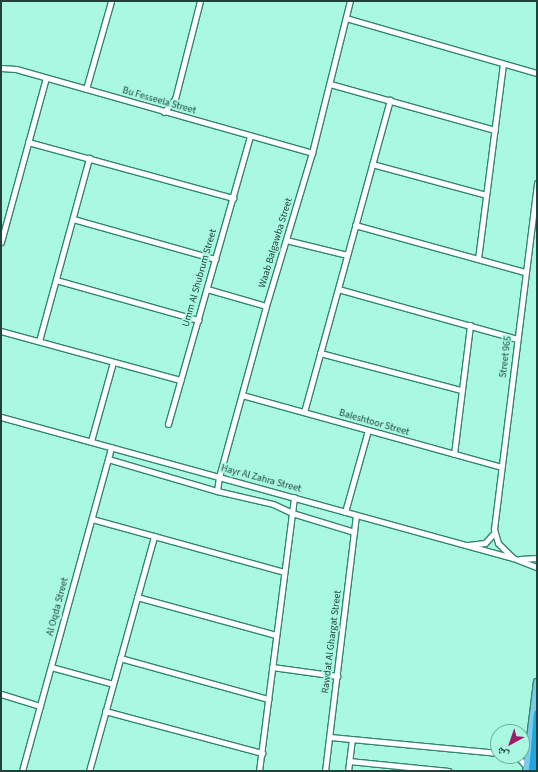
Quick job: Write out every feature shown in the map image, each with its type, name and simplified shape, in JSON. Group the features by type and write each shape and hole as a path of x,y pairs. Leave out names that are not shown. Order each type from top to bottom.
{"highway":[{"path":"528,769 537,713"}],"main road":[{"path":"530,730 537,682"}],"street":[{"path":"86,89 111,1"},
{"path":"164,112 172,105 176,96 200,1"},
{"name":"Waab Balgawba Street","path":"217,491 219,477 266,306 312,153 350,1"},
{"path":"346,18 503,65 537,73"},
{"path":"478,258 496,130 503,65"},
{"name":"Bu Fesseela Street","path":"1,68 16,69 250,137 312,153"},
{"path":"1,242 46,78"},
{"path":"330,84 496,130"},
{"path":"304,412 390,100"},
{"name":"Umm Al Shubrum Street","path":"168,424 250,137"},
{"path":"28,142 233,198"},
{"path":"39,341 89,158"},
{"path":"372,164 486,195"},
{"name":"Street 965","path":"494,533 537,183"},
{"path":"73,219 215,258"},
{"path":"355,225 525,272"},
{"path":"286,240 347,255"},
{"path":"56,280 198,320"},
{"path":"207,289 266,306"},
{"path":"338,290 518,339"},
{"path":"454,454 470,325"},
{"path":"1,331 180,380"},
{"path":"320,352 462,390"},
{"path":"91,441 113,362"},
{"name":"Baleshtoor Street","path":"242,395 501,467"},
{"name":"Hayr Al Zahra Street","path":"1,417 294,497 464,546 515,559 537,567"},
{"path":"345,512 368,430"},
{"name":"Al Oqda Street","path":"22,771 111,447"},
{"path":"108,459 217,491 272,504 292,513 354,532"},
{"path":"259,771 294,497"},
{"name":"Rawdat Al Ghargat Street","path":"325,771 356,515"},
{"path":"92,519 284,572"},
{"path":"464,546 485,543 494,533 498,543 515,559"},
{"path":"89,771 154,536"},
{"name":"Hayr Al Zahra Street","path":"515,559 537,558"},
{"path":"137,597 276,635"},
{"path":"120,658 268,699"},
{"path":"51,667 113,684"},
{"path":"272,667 337,676"},
{"path":"1,694 40,706"},
{"path":"105,711 262,753"},
{"path":"330,737 490,752"},
{"path":"348,771 352,739"},
{"path":"349,761 449,771"}]}
